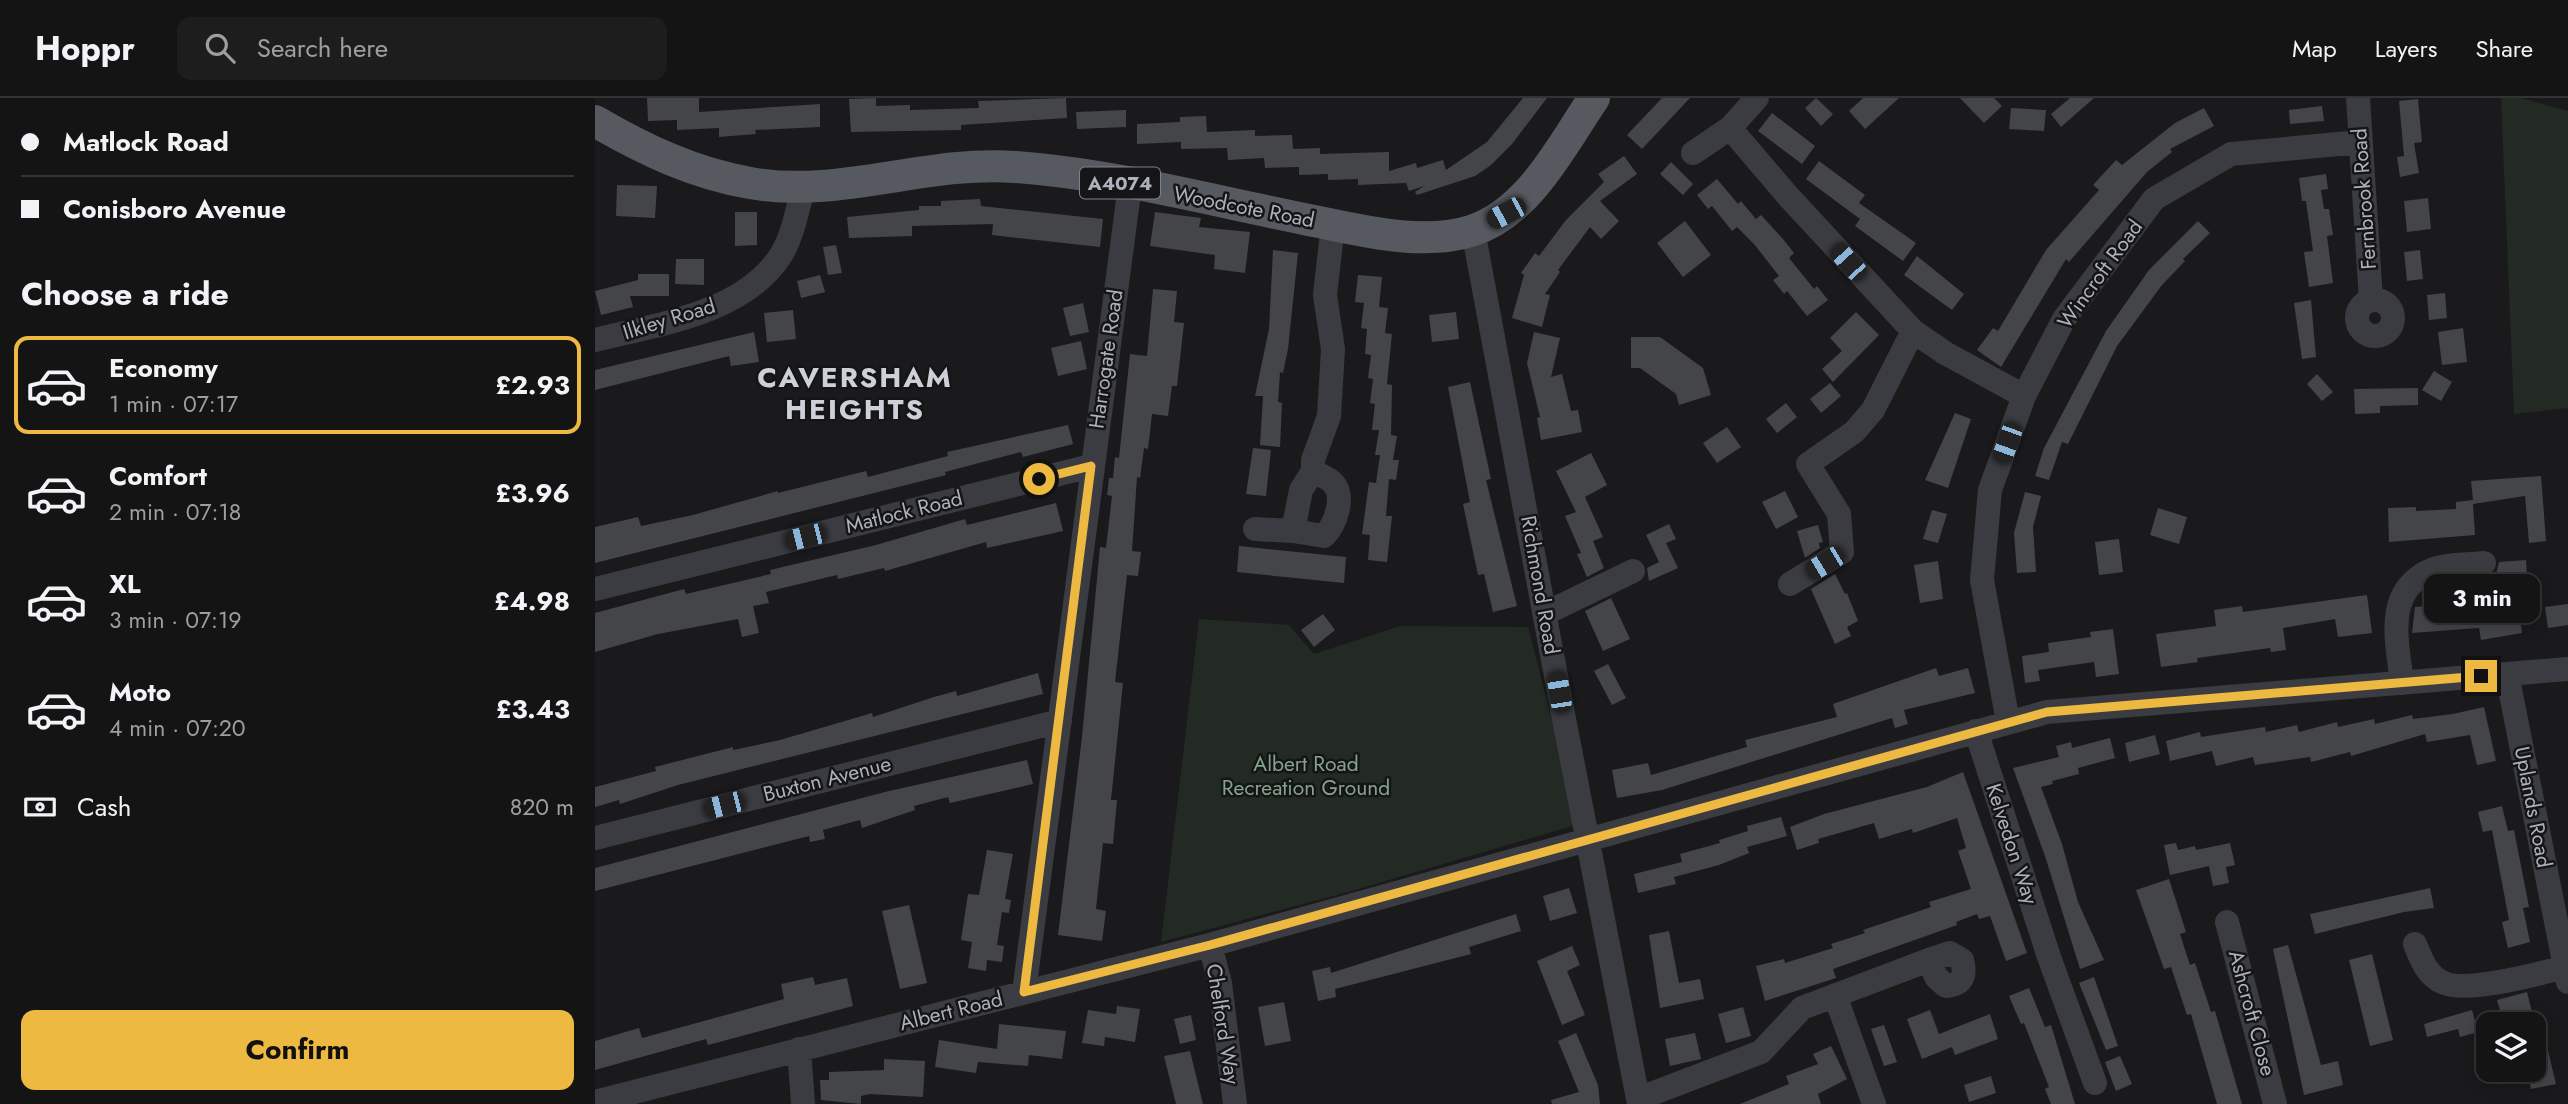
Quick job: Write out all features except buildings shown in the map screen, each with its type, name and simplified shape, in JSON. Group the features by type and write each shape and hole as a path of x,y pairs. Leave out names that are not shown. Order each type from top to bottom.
{"main road":[{"name":"Woodcote Road","path":"595,121 646,150 702,173 752,183 803,189 958,168 1012,166 1068,172 1333,225 1403,235 1445,237 1473,230 1506,213 1534,185 1594,98"}],"street":[{"path":"1693,153 1730,128 1757,98"},
{"name":"Fernbrook Road","path":"2358,98 2371,300"},
{"path":"1730,128 1796,205 1913,331 1945,353 2024,396"},
{"name":"Wincroft Road","path":"2008,722 1982,580 1990,490 2024,396 2064,318 2154,199 2231,154 2360,142"},
{"name":"Harrogate Road","path":"1024,992 1130,185"},
{"name":"Ilkley Road","path":"595,340 698,314 742,294 781,255 803,189"},
{"path":"1293,531 1301,490 1313,471 1313,460 1329,416 1333,349 1325,295 1333,225"},
{"name":"Richmond Road","path":"1473,230 1546,613 1563,719 1589,838 1639,1101"},
{"path":"1790,584 1842,552 1839,514 1808,464 1854,432 1873,410 1913,331"},
{"name":"Matlock Road","path":"595,589 1091,466"},
{"path":"1255,529 1324,536 1334,525 1338,492 1333,483 1313,471"},
{"path":"2402,683 2395,616 2401,595 2416,579 2436,568 2484,563"},
{"path":"1546,613 1633,571"},
{"name":"Albert Road","path":"595,1102 1210,945 2047,712 2568,669"},
{"name":"Uplands Road","path":"2507,674 2566,974"},
{"name":"Buxton Avenue","path":"595,838 1060,720"},
{"name":"Kelvedon Way","path":"1976,731 2040,960 2059,980 2095,1083"},
{"name":"Ashcroft Close","path":"2227,922 2276,1104"},
{"path":"2415,944 2424,967 2444,984 2488,983 2566,974"},
{"name":"Chelford Way","path":"1210,945 1220,983 1234,1104"},
{"path":"1639,1101 1761,1052 1802,1008 1929,960"},
{"path":"1835,995 1874,1104"},
{"path":"799,1049 803,1104"}],"green space":[{"path":"2501,98 2521,98 2568,111 2568,408 2514,414"},
{"name":"Albert Road Recreation Ground","path":"1199,619 1289,625 1314,654 1400,626 1528,627 1579,824 1348,892 1161,942"}],"district":[{"name":"CAVERSHAM HEIGHTS","path":"855,393"}],"route":[{"path":"1039,479 1091,466 1024,992 1210,945 2047,712 2146,706 2481,676"}]}
